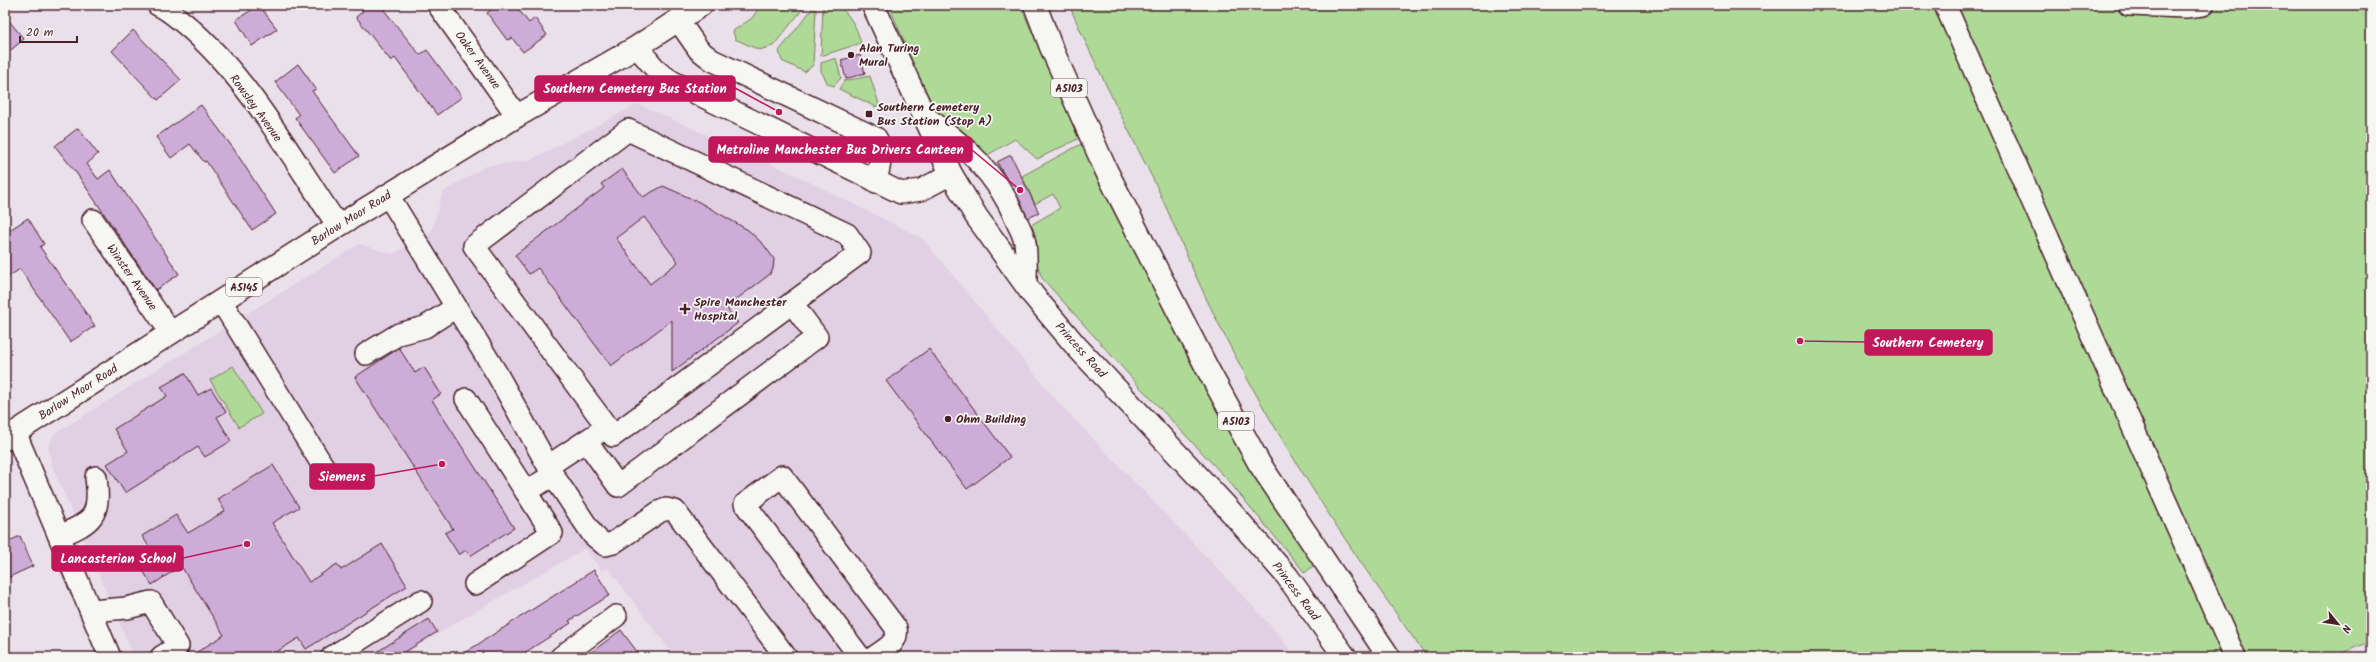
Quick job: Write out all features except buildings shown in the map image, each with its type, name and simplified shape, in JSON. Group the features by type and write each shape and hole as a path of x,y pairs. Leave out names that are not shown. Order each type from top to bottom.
{"main road":[{"name":"Barlow Moor Road","path":"10,435 338,226 517,116 637,47 702,5"},
{"name":"A5103","path":"1035,5 1051,47 1106,170 1207,368 1259,463 1389,657"},
{"name":"Princess Road","path":"872,6 951,174 976,216 1026,286 1076,346 1224,504 1287,576 1345,657"}],"street":[{"name":"Rowsley Avenue","path":"158,5 166,8 202,38 248,93 338,226"},
{"name":"Oaker Avenue","path":"438,5 517,116"},
{"path":"1945,5 2235,657"},
{"path":"2129,5 2186,7 2203,5"},
{"path":"678,20 699,50 712,60 876,138 881,145 882,155 876,182"},
{"path":"637,47 658,72 672,82 901,193 912,193 929,187 951,174"},
{"path":"923,115 948,133 966,150 992,175 1002,190 1025,242 1026,286"},
{"path":"628,130 847,234 860,253 613,436 607,427 474,246 628,130"},
{"path":"388,195 497,374 550,471 593,535 605,545 623,538 659,512 666,509 675,511 786,657"},
{"name":"Winster Avenue","path":"93,220 172,333"},
{"path":"221,301 328,474"},
{"path":"587,442 618,486 817,337 792,303"},
{"path":"366,354 399,334 425,327 456,307"},
{"path":"466,399 552,533 475,584"},
{"path":"526,492 550,471 607,427"},
{"path":"10,435 59,536 110,657"},
{"path":"860,657 745,504 782,476 896,628 896,638 893,643 874,657"},
{"path":"59,536 89,521 96,507 96,477"},
{"path":"332,657 421,601"},
{"path":"91,611 127,608 151,602 178,646 161,657"},
{"path":"568,655 616,616"}],"shaded area":[{"path":"638,104 783,169 922,238 1058,402 1221,572 1272,627 1296,657 675,657 608,568 602,571 585,549 457,622 401,657 134,657 52,466 48,448 54,434 359,244 393,254 431,232 443,192 486,166 530,160"}],"green space":[{"path":"761,5 806,5 773,46 759,50 735,39 733,31 752,18"},
{"path":"823,5 837,5 846,13 855,27 861,43 821,56"},
{"path":"889,5 1020,5 1080,138 1037,159 1015,139 984,157 936,112 916,71"},
{"path":"1069,5 2371,5 2371,641 2332,657 1427,657 1338,528 1255,393 1207,300 1157,187 1101,74"},
{"path":"812,9 816,10 813,65 805,72 782,61 779,51"},
{"path":"836,58 841,78 834,86 828,84 821,71 821,63"},
{"path":"870,76 879,104 876,107 839,89 844,81"},
{"path":"1083,143 1151,284 1188,353 1314,565 1305,573 1226,478 1138,385 1042,278 1024,229 1060,208 1053,194 1035,204 1022,176"},
{"path":"233,366 262,414 239,427 210,380"}],"place":[{"name":"Alan Turing Mural","path":"851,55"},
{"name":"Southern Cemetery Bus Station","path":"779,112"},
{"name":"Southern Cemetery Bus Station (Stop A)","path":"869,114"},
{"name":"Metroline Manchester Bus Drivers Canteen","path":"1020,190"},
{"name":"Spire Manchester Hospital","path":"685,309"},
{"name":"Southern Cemetery","path":"1800,341"},
{"name":"Ohm Building","path":"948,419"},
{"name":"Siemens","path":"442,464"},
{"name":"Lancasterian School","path":"247,544"}]}
